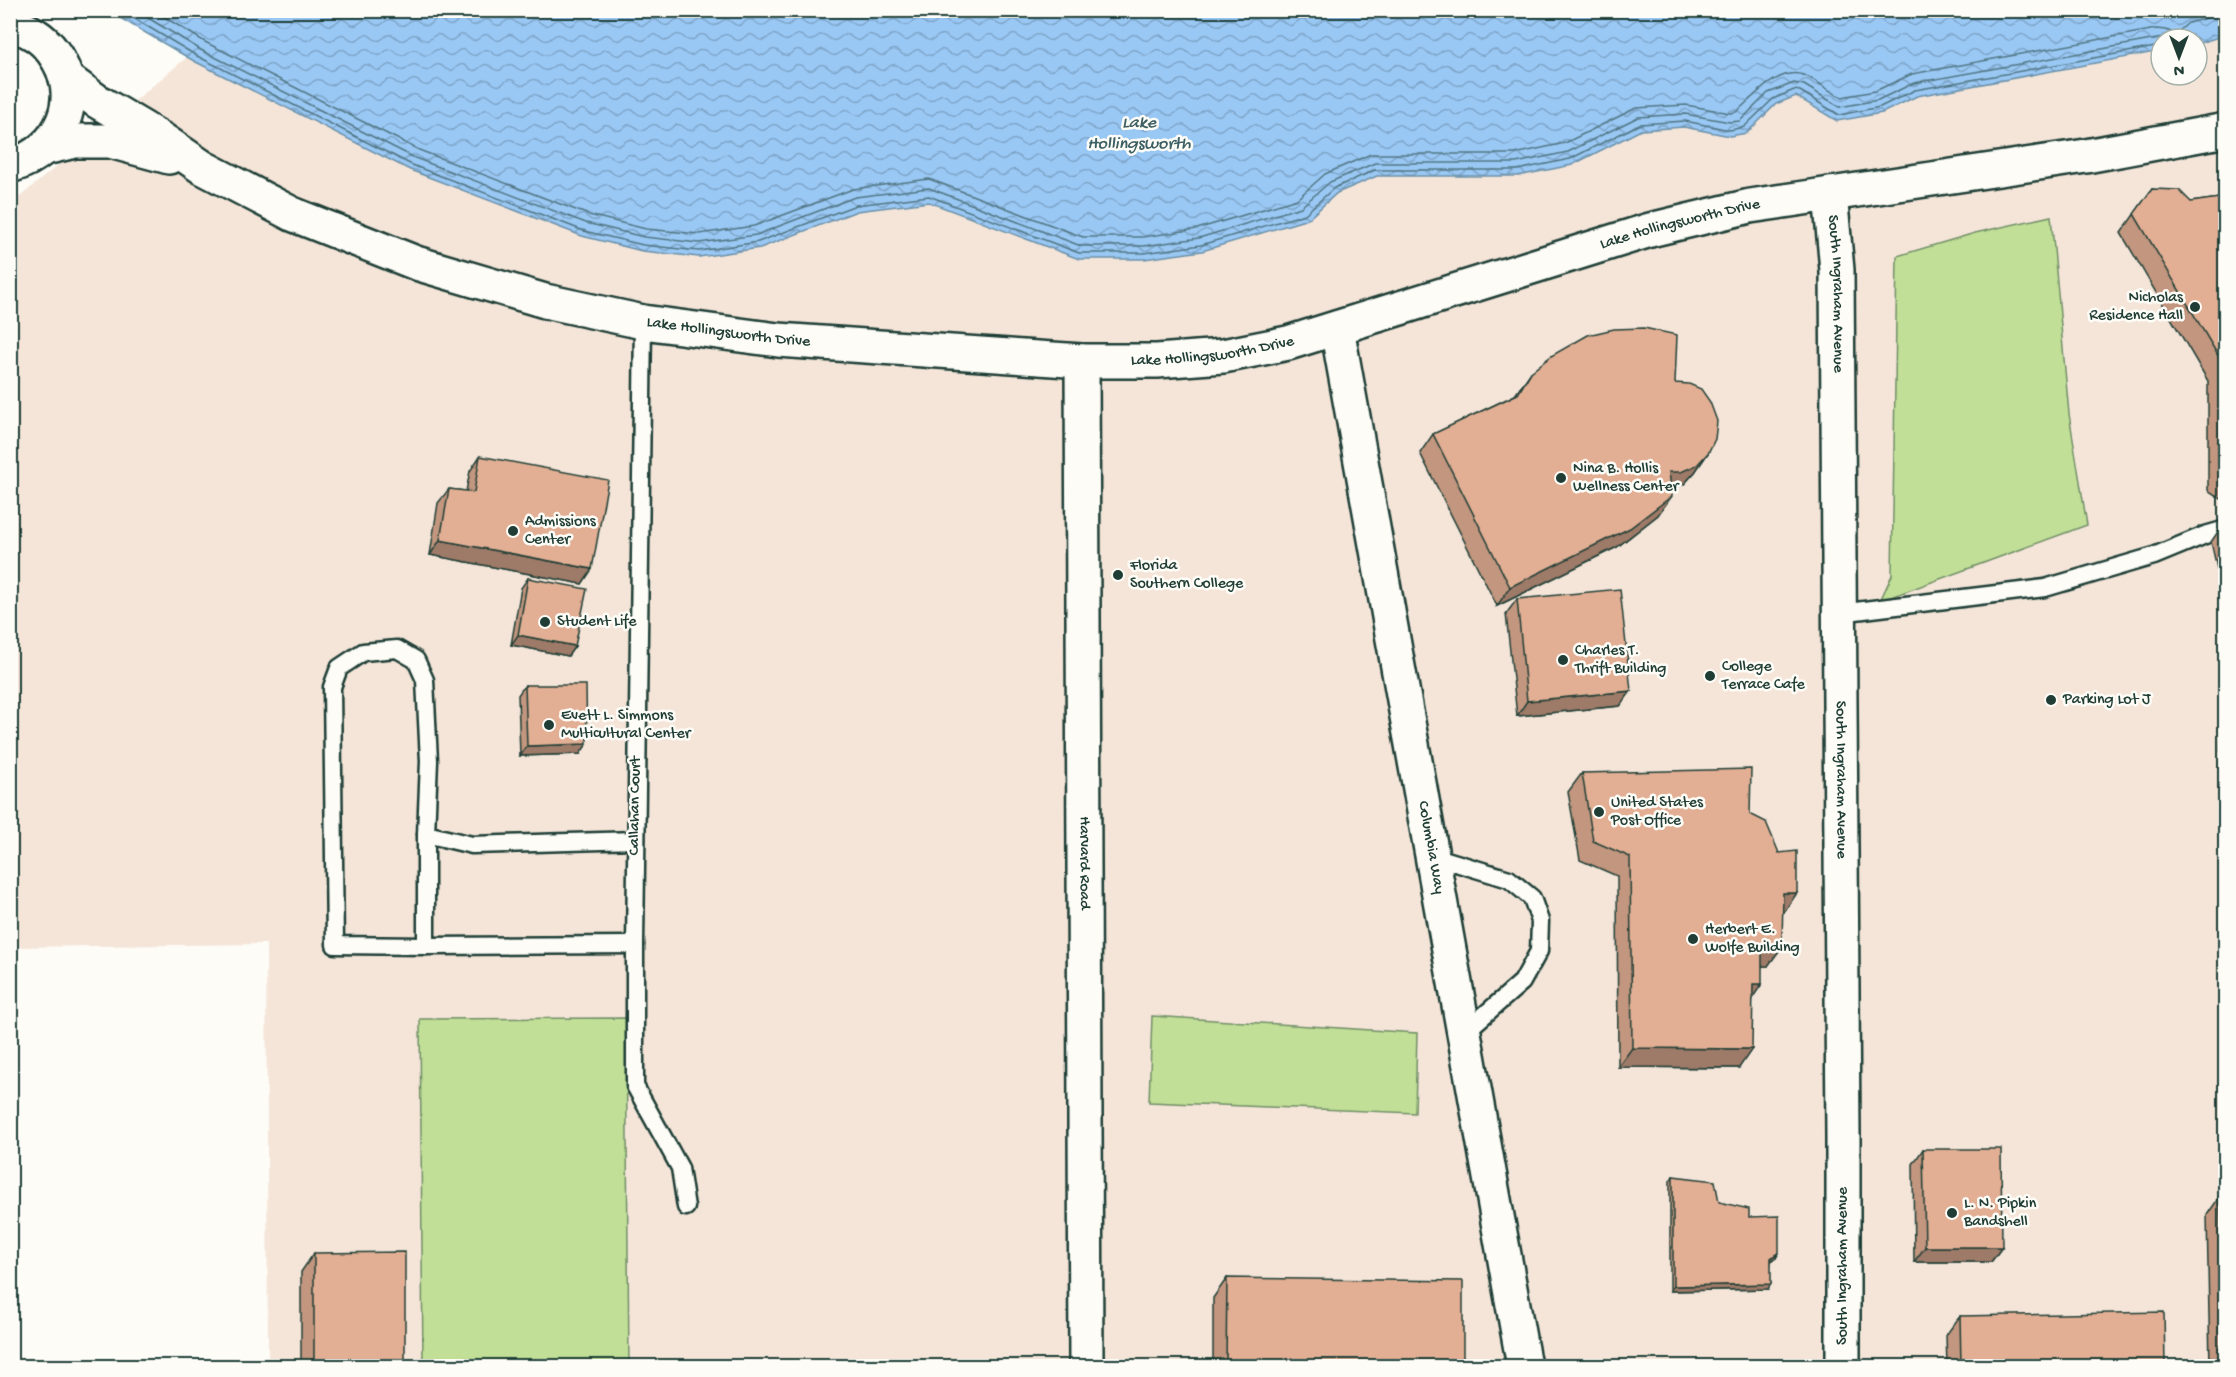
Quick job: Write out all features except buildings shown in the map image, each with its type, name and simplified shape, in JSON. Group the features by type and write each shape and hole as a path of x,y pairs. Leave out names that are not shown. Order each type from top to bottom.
{"street":[{"path":"10,25 34,34 60,61 67,79 68,98 65,116 57,134 45,148 30,159 11,166"},
{"name":"Lake Hollingsworth Drive","path":"67,79 97,101 161,139 202,167 292,214 416,263 545,301 642,322 778,340 1082,362 1157,362 1223,356 1288,343 1650,231 1750,206 2086,156 2223,133"},
{"name":"Lake Hollingsworth Drive","path":"45,148 75,141 110,141 202,167"},
{"name":"South Ingraham Avenue","path":"1830,195 1837,270 1844,1181 1843,1366"},
{"name":"Columbia Way","path":"1337,328 1524,1366"},
{"name":"Harvard Road","path":"1082,362 1086,1366"}],"lane":[{"name":"Callahan Court","path":"642,322 635,1086 680,1168 686,1207"},
{"path":"1839,613 2045,588 2154,556 2226,529"},
{"path":"426,946 426,834 429,761 425,680 416,660 397,650 363,652 339,668 332,687 335,945 426,946 635,945"},
{"path":"426,834 472,845 636,840"},
{"path":"1433,856 1509,879 1532,898 1540,921 1539,951 1522,982 1465,1032"}],"shaded area":[{"name":"Florida Southern College","path":"2225,11 2225,1366 268,1366 266,944 11,947 10,205 198,48"}],"green space":[{"path":"2051,216 2069,414 2087,525 1880,601 1892,575 1897,256 1975,233"},
{"path":"1152,1016 1417,1033 1415,1113 1149,1102"},
{"path":"626,1018 629,1366 423,1366 420,1019"}],"water":[{"name":"Lake Hollingsworth","path":"2225,10 2225,35 2209,40 2209,27 2149,27 2149,53 1917,96 1882,113 1837,121 1796,96 1776,104 1747,133 1730,136 1684,127 1641,130 1572,165 1518,176 1377,176 1337,193 1308,219 1202,251 1144,259 1079,259 929,202 857,211 760,248 699,257 642,251 582,236 410,170 194,61 108,11"}],"place":[{"name":"Nicholas Residence Hall","path":"2195,307"},
{"name":"Nina B. Hollis Wellness Center","path":"1561,478"},
{"name":"Admissions Center","path":"513,531"},
{"name":"Florida Southern College","path":"1118,575"},
{"name":"Student Life","path":"545,622"},
{"name":"Charles T. Thrift Building","path":"1563,660"},
{"name":"College Terrace Cafe","path":"1710,676"},
{"name":"Parking Lot J","path":"2051,700"},
{"name":"Evett L. Simmons Multicultural Center","path":"549,725"},
{"name":"United States Post Office","path":"1599,812"},
{"name":"Herbert E. Wolfe Building","path":"1693,939"},
{"name":"L. N. Pipkin Bandshell","path":"1952,1213"}]}
